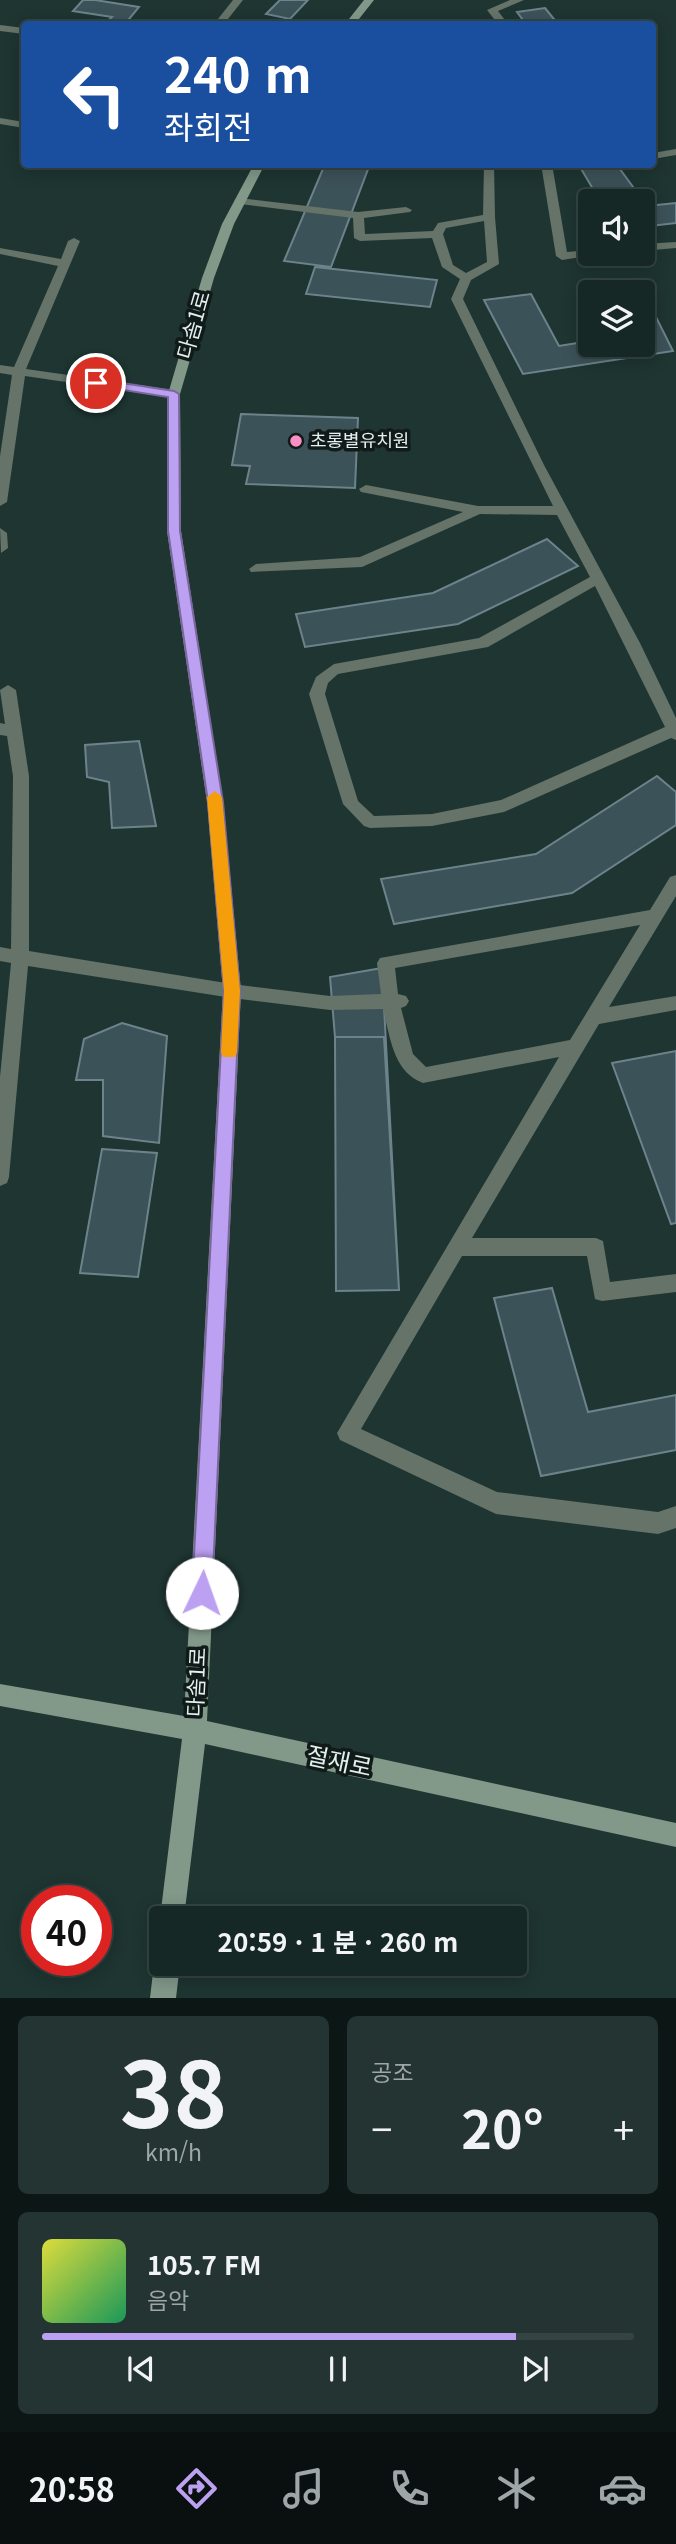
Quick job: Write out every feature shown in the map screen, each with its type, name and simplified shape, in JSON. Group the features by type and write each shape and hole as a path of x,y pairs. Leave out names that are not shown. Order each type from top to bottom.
{"street":[{"path":"221,21 238,0"},
{"path":"352,21 369,0"},
{"path":"501,21 492,10 519,0"},
{"path":"0,28 21,31"},
{"path":"0,121 21,124"},
{"path":"656,155 676,152"},
{"name":"다솜1로","path":"173,1906 195,1730 232,991 215,802 174,531 174,394 208,278 228,224 258,168"},
{"path":"489,168 493,264 466,278 457,299 562,511 633,643 675,732 504,806 432,820 370,822 351,804 317,694 321,681 334,668 482,643 598,579"},
{"path":"547,168 562,256 578,254"},
{"path":"240,201 298,210 358,215 406,210"},
{"path":"358,215 360,238 437,234"},
{"path":"466,278 448,267 437,234 442,225 489,217"},
{"path":"0,502 19,372 74,241"},
{"path":"655,247 676,245"},
{"path":"0,251 63,262"},
{"path":"0,369 174,394"},
{"path":"366,489 478,510 562,511"},
{"path":"256,569 362,562 478,510"},
{"path":"0,533 1,548"},
{"path":"0,1177 20,957 21,776 7,730 8,690"},
{"path":"676,882 347,1433 496,1503 658,1524 676,1517"},
{"path":"576,1046 423,1075 405,1058 396,1001 386,963 655,916"},
{"path":"0,954 232,991 330,1003 396,1001"},
{"path":"594,1017 676,1003"},
{"path":"457,1247 596,1247 602,1292 676,1283"},
{"name":"절재로","path":"0,1695 195,1730 676,1835"},
{"path":"163,1998 166,1976"}],"building":[{"path":"83,0 139,7 127,21 108,21 112,17 73,11"},
{"path":"280,0 308,0 290,19 266,14"},
{"path":"545,8 556,21 524,21 517,12"},
{"path":"323,168 368,168 331,267 284,261"},
{"path":"581,168 619,168 635,189 593,189"},
{"path":"676,203 676,223 655,225 655,205"},
{"path":"315,267 437,280 430,307 306,294"},
{"path":"531,294 559,346 578,343 578,357 634,357 523,374 484,300"},
{"path":"655,315 673,351 655,354"},
{"name":"초롱별유치원","path":"241,414 358,418 355,488 246,484 250,466 232,465"},
{"path":"547,539 578,566 458,624 305,647 296,614 433,593"},
{"path":"139,741 156,826 112,828 109,782 87,777 85,745"},
{"path":"657,776 676,792 676,825 572,893 394,924 381,879 536,854"},
{"path":"382,968 399,1290 336,1291 335,1037 330,977"},
{"path":"122,1023 167,1036 159,1143 103,1136 103,1080 76,1080 84,1039"},
{"path":"335,1037 384,1037 399,1290 336,1291"},
{"path":"676,1051 676,1223 671,1224 612,1063"},
{"path":"102,1149 157,1153 138,1277 80,1273"},
{"path":"552,1288 588,1412 676,1395 676,1450 541,1476 494,1298"}],"slow traffic":[{"path":"215,797 232,991 229,1052"}],"place":[{"name":"초롱별유치원","path":"296,441"}],"route":[{"path":"96,383 174,394 174,531 215,802 232,991 202,1593"}]}
